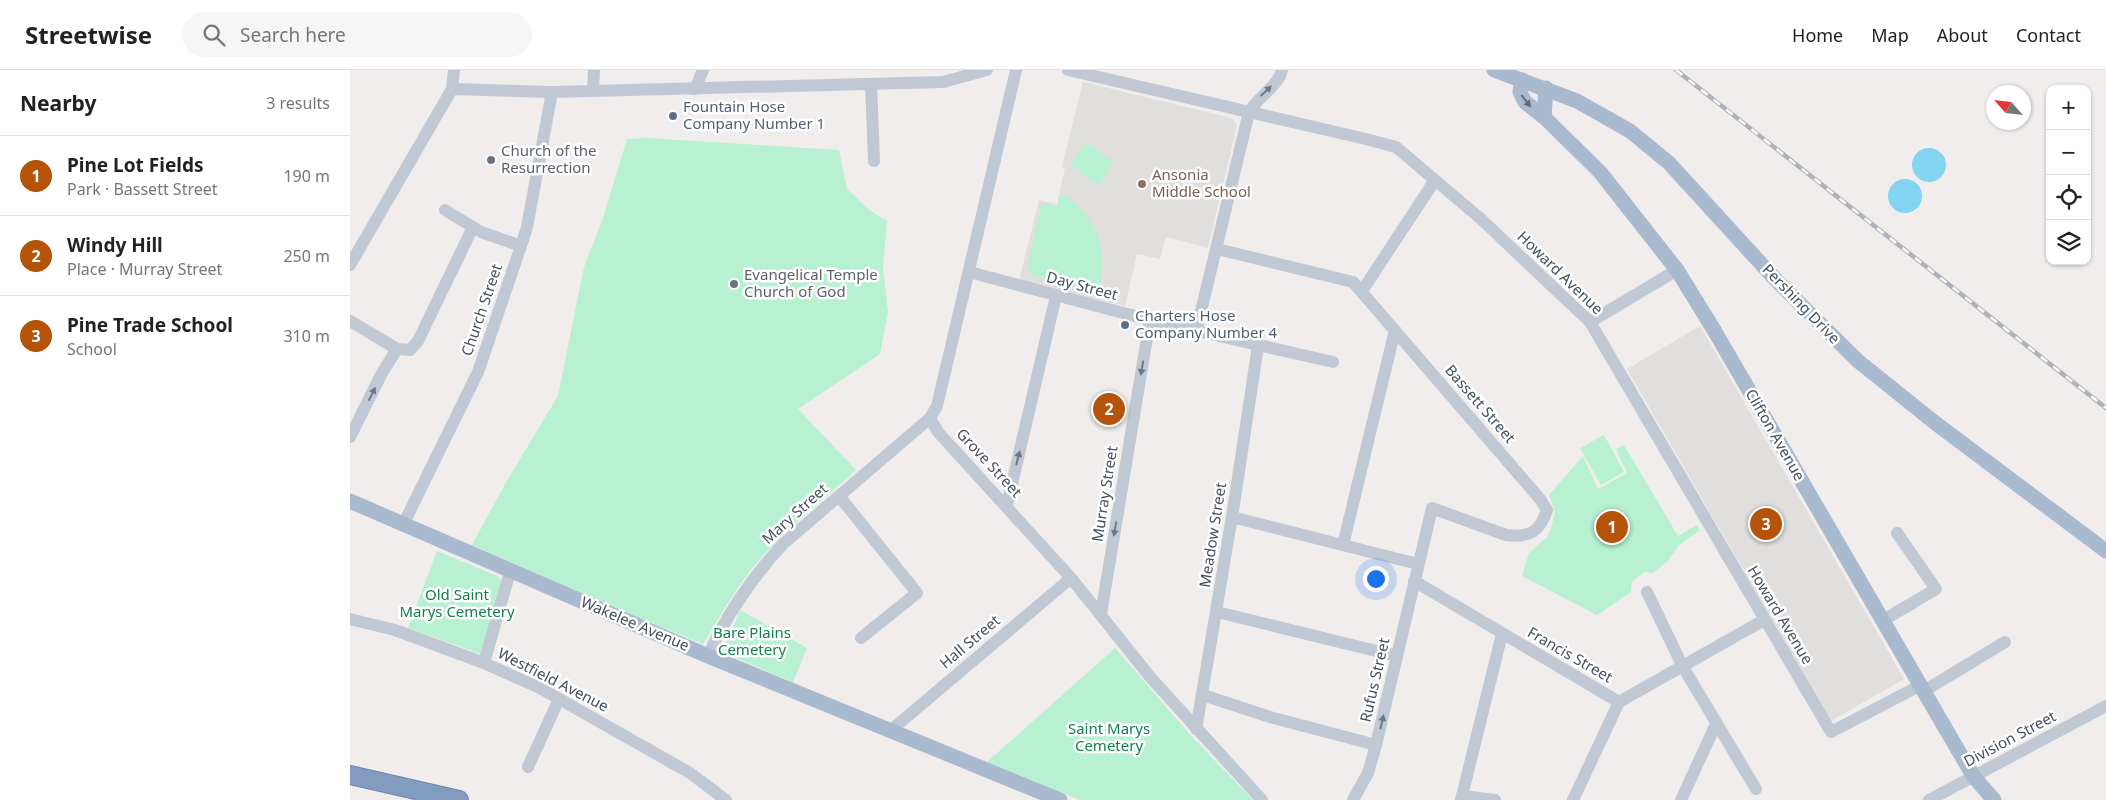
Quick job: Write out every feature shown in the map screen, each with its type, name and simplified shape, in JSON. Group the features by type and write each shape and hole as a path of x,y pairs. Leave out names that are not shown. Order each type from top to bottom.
{"highway":[{"path":"350,775 459,800"},
{"path":"350,788 405,800"}],"main road":[{"name":"Pershing Drive","path":"1494,70 1546,88 1595,110 1630,131 1669,163 1776,280 1858,361 1934,422 2106,551"},
{"name":"Clifton Avenue","path":"1522,80 1520,92 1522,98 1600,172 1677,270 1714,330 1974,777 1994,800"},
{"path":"1544,117 1546,88"},
{"name":"Wakelee Avenue","path":"350,501 510,572 708,656 1060,800"}],"street":[{"path":"350,265 452,89 454,70"},
{"path":"594,70 594,91"},
{"path":"696,89 703,70"},
{"path":"452,89 552,92 942,82 987,70"},
{"path":"930,418 937,406 1016,70"},
{"name":"Howard Avenue","path":"1068,70 1385,143 1396,148 1481,219 1590,322 1831,732 1922,688"},
{"path":"1196,332 1249,112 1254,104 1276,83 1282,70"},
{"path":"871,84 874,161"},
{"name":"Church Street","path":"403,525 478,372 528,222 552,92"},
{"path":"1362,291 1435,180"},
{"path":"445,210 473,227 521,246"},
{"path":"350,321 397,349 410,350 418,341 473,227"},
{"name":"Bassett Street","path":"1217,249 1353,282 1540,499 1547,510 1544,520 1531,534 1519,537 1506,535 1432,508 1418,564"},
{"path":"1590,322 1677,270"},
{"name":"Day Street","path":"969,272 1196,332 1333,362"},
{"path":"1007,505 1056,296"},
{"name":"Murray Street","path":"1101,614 1150,320"},
{"path":"1343,545 1395,330"},
{"name":"Meadow Street","path":"1196,729 1217,612 1258,346"},
{"path":"350,438 382,374 397,349"},
{"name":"Mary Street","path":"708,656 719,631 742,592 783,544 930,418"},
{"name":"Grove Street","path":"930,418 938,432 1007,505 1071,578 1151,678 1262,800"},
{"path":"838,496 917,593 861,638"},
{"path":"1232,518 1418,564"},
{"path":"1882,621 1936,590 1897,533"},
{"name":"Rufus Street","path":"1353,800 1368,773 1376,745 1418,564"},
{"path":"484,662 510,572"},
{"name":"Hall Street","path":"890,731 1071,578"},
{"name":"Francis Street","path":"1414,582 1619,702 1764,620"},
{"path":"1647,592 1683,667 1756,789"},
{"path":"1217,612 1397,656"},
{"name":"Westfield Avenue","path":"350,619 395,630 484,662 532,684 690,773 726,800"},
{"path":"1495,800 1462,798 1502,634"},
{"path":"1922,688 2005,642"},
{"path":"1203,696 1270,717 1376,745"},
{"path":"528,766 559,699"},
{"path":"1574,800 1619,702"},
{"name":"Division Street","path":"1928,800 2106,706"},
{"path":"1681,800 1716,724"}],"shaded area":[{"name":"Ansonia Middle School","path":"1083,82 1232,118 1237,125 1208,248 1166,237 1160,259 1137,254 1125,306 1019,281 1039,200 1057,204 1065,168 1062,167"},
{"path":"1700,326 1904,679 1831,721 1627,369"}],"green space":[{"path":"646,138 839,150 847,189 869,210 887,221 883,268 888,312 880,354 798,409 856,470 789,529 764,554 739,586 703,644 595,600 472,545 504,486 558,396 584,267 603,218 627,139"},
{"path":"1085,142 1114,162 1099,185 1070,165"},
{"path":"1061,193 1085,214 1098,236 1102,262 1099,294 1033,276 1027,267 1042,203 1057,206"},
{"path":"1604,435 1624,472 1601,485 1580,448"},
{"path":"1624,445 1678,536 1697,525 1700,530 1679,545 1667,562 1653,573 1644,572 1632,582 1631,592 1597,615 1522,576 1529,553 1546,538 1550,531 1555,513 1549,495 1583,456 1598,489 1627,473 1616,449"},
{"name":"Old Saint Marys Cemetery","path":"437,551 497,576 502,582 481,654 408,628"},
{"name":"Bare Plains Cemetery","path":"740,610 807,648 793,682 722,652"},
{"name":"Saint Marys Cemetery","path":"1115,648 1193,738 1253,800 1080,800 987,762"}],"water":[{"path":"1929,148 1936,149 1941,153 1945,158 1945,172 1941,177 1936,181 1929,182 1922,181 1917,177 1913,172 1912,165 1913,158 1917,153 1922,149"},
{"path":"1905,179 1912,180 1917,184 1921,189 1921,203 1917,208 1912,212 1905,213 1898,212 1893,208 1889,203 1888,196 1889,189 1893,184 1898,180"}],"railway":[{"path":"1676,70 2106,408"}],"place":[{"name":"Fountain Hose Company Number 1","path":"673,116"},
{"name":"Church of the Resurrection","path":"491,160"},
{"name":"Ansonia Middle School","path":"1142,184"},
{"name":"Evangelical Temple Church of God","path":"734,284"},
{"name":"Charters Hose Company Number 4","path":"1125,325"},
{"name":"Windy Hill","path":"1109,409"},
{"name":"Pine Trade School","path":"1766,524"},
{"name":"Pine Lot Fields","path":"1612,527"}]}
